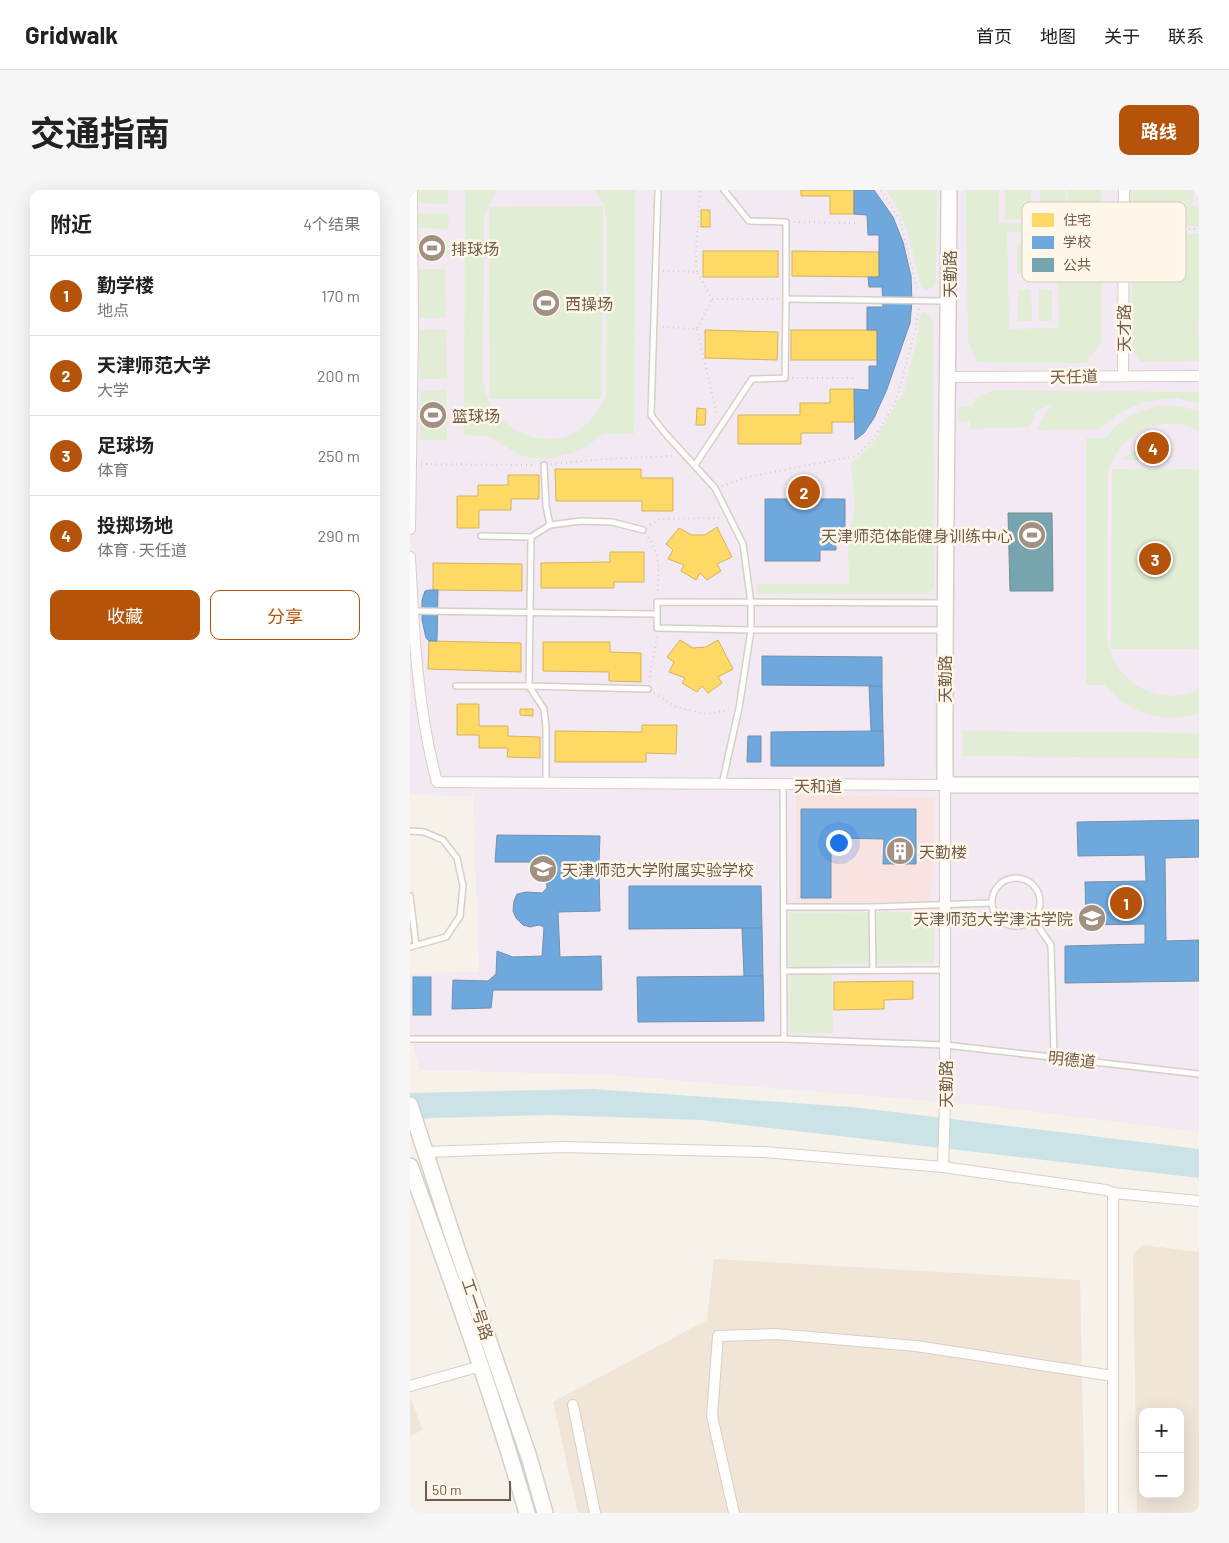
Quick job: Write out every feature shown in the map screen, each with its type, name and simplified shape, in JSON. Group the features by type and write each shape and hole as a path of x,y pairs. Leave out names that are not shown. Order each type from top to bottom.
{"street":[{"path":"410,529 413,330 412,190"},
{"name":"天勤路","path":"943,1167 945,1104 944,603 949,190"},
{"name":"天才路","path":"1123,376 1124,282"},
{"name":"天任道","path":"948,377 1199,376"},
{"path":"410,557 413,611"},
{"name":"天和道","path":"413,611 415,659 428,749 437,782 1199,785"},
{"name":"工一号路","path":"410,1105 531,1464 545,1513"},
{"path":"426,1152 563,1146 764,1152 943,1167 1106,1190 1113,1193 1199,1201"},
{"path":"411,1169 432,1170"},
{"name":"工一号路","path":"411,1169 481,1366 527,1513"},
{"path":"1113,1193 1113,1513"},
{"path":"734,1513 712,1416 718,1336 776,1334 916,1346 1113,1376"},
{"path":"410,1386 481,1366"},
{"path":"572,1404 595,1513"}],"lane":[{"path":"658,190 651,415 716,488 743,544 751,604 751,630 739,708 722,784"},
{"path":"695,465 752,379 785,378 786,222 749,221 724,190"},
{"path":"786,299 949,301"},
{"path":"544,465 546,506 550,525"},
{"path":"481,536 531,537 550,525 581,521 612,522 643,530"},
{"path":"531,537 528,686 544,710 546,728 546,783"},
{"path":"944,603 751,604 657,602 657,628 944,630"},
{"path":"413,611 657,614"},
{"path":"456,686 648,689"},
{"path":"784,784 784,1040"},
{"path":"410,831 424,832 443,840 457,858 463,886 460,916 446,937 410,947"},
{"path":"1021,878 1032,884 1039,895 1039,907 1033,918 1029,923 1017,926 1004,924 995,915 991,903 994,891 1008,879 1021,878"},
{"path":"410,896 416,945"},
{"path":"784,907 872,907 991,903"},
{"path":"872,907 873,970"},
{"path":"1033,918 1051,945 1054,1057"},
{"path":"784,970 945,970"},
{"name":"明德道","path":"410,1039 784,1040 944,1045 1199,1074"}],"path":[{"path":"700,190 696,254 697,272 712,299"},
{"path":"716,488 747,477 856,456 875,437 896,401 915,332 920,300 900,220 881,190"},
{"path":"786,222 857,223"},
{"path":"1186,229 1199,229"},
{"path":"655,271 697,272"},
{"path":"712,299 786,299"},
{"path":"712,299 697,329 720,428"},
{"path":"654,327 697,329"},
{"path":"785,378 856,378"},
{"path":"657,602 660,570 655,547 643,530 660,519 730,518"},
{"path":"657,628 653,666 648,689 676,707 707,714 739,708"}],"shaded area":[{"path":"410,190 1199,190 1199,1132 981,1105 610,1075 420,1070 410,1035 410,973 479,972 473,796 410,795"},
{"path":"796,794 935,798 931,902 796,902"},
{"path":"1143,1245 1199,1252 1199,1513 1137,1513 1133,1254"},
{"path":"714,1259 1080,1280 1085,1513 578,1513 553,1402 707,1320"},
{"path":"410,1397 423,1430 410,1436"}],"green space":[{"name":"排球场","path":"418,190 448,190 448,204 417,203"},
{"name":"西操场","path":"465,190 497,190 484,215 483,381 487,397 495,411 505,422 518,431 533,437 548,439 564,437 584,427 595,415 606,396 607,220 604,206 594,190 635,190 634,434 603,434 586,447 572,453 548,459 520,455 488,436 464,435"},
{"path":"886,190 937,190 936,281 933,287 927,290 921,287 907,229 895,202"},
{"path":"966,190 999,190 999,223 1022,223 1022,232 1007,232 1009,329 1059,328 1058,282 1101,282 1101,342 1086,363 977,362 968,341"},
{"path":"1005,190 1031,190 1031,202 1022,202 1022,219 1005,219"},
{"path":"1040,190 1065,190 1065,202 1040,202"},
{"path":"1068,190 1101,190 1101,202 1068,202"},
{"path":"1128,190 1194,190 1192,206 1199,208 1199,226 1186,226 1186,202 1128,202"},
{"name":"西操场","path":"603,206 602,399 490,399 489,207"},
{"name":"排球场","path":"418,213 449,214 448,229 418,228"},
{"path":"1186,234 1199,234 1199,361 1141,362 1133,350 1132,282 1186,282"},
{"name":"排球场","path":"417,240 448,240 447,256 417,255"},
{"path":"1017,243 1022,243 1022,274 1017,274"},
{"path":"418,269 445,269 446,318 419,318"},
{"path":"1018,290 1031,290 1032,321 1018,321"},
{"path":"1039,290 1052,290 1052,321 1039,321"},
{"path":"924,311 929,315 933,323 934,588 928,594 757,594 756,584 849,584 848,536 855,507 851,463 872,445 903,393 917,340 920,314"},
{"name":"篮球场","path":"446,329 447,379 420,379 419,330"},
{"name":"篮球场","path":"446,390 447,440 420,440 420,391"},
{"path":"993,390 1199,392 1199,404 1177,398 1140,403 1118,414 1100,429 1037,430 1051,405 1037,410 1029,427 970,429 970,421 958,422 959,406 972,407 974,399"},
{"path":"1172,405 1199,411 1199,431 1185,425 1171,424 1157,425 1143,430 1131,437 1121,447 1113,459 1108,472 1107,638 1111,654 1118,667 1128,679 1153,693 1168,696 1184,695 1199,690 1199,713 1185,716 1159,717 1136,710 1125,704 1105,685 1086,685 1086,438 1106,438 1119,424 1143,410"},
{"path":"1162,437 1166,445 1167,463 1121,459"},
{"path":"1112,469 1199,469 1199,649 1111,649"},
{"path":"963,731 1199,733 1199,758 963,756"},
{"path":"934,912 934,963 832,964 833,1033 790,1033 789,913"}],"water":[{"path":"593,1089 852,1107 1199,1149 1199,1178 701,1120 550,1115 410,1120 410,1093"}],"building: 住宅":[{"path":"801,190 854,190 854,214 830,214 830,196 801,196"},
{"path":"701,210 710,210 710,227 701,227"},
{"path":"703,251 778,251 778,277 703,277"},
{"path":"792,251 879,252 879,277 792,276"},
{"path":"705,330 778,332 777,360 705,358"},
{"path":"791,330 877,330 877,360 791,360"},
{"path":"830,389 854,389 854,422 832,422 832,433 801,433 801,444 738,444 738,415 800,415 800,403 830,403"},
{"path":"697,408 706,409 705,425 696,425"},
{"path":"555,469 641,469 641,478 673,478 673,511 642,511 642,501 556,501"},
{"path":"508,475 539,475 539,499 511,499 511,510 479,510 479,528 457,528 457,496 478,496 478,485 508,485"},
{"path":"717,527 732,557 717,564 721,571 707,580 700,573 696,580 681,571 684,565 668,559 673,550 666,544 679,528 692,535 705,535"},
{"path":"610,552 644,552 644,582 614,582 614,588 541,588 541,563 610,562"},
{"path":"433,563 522,564 522,591 433,590"},
{"path":"680,640 693,648 706,647 718,640 733,669 718,677 722,683 708,693 702,686 697,692 682,683 685,678 669,672 674,662 667,657"},
{"path":"429,641 521,643 521,672 428,669"},
{"path":"543,642 610,642 610,652 641,653 641,682 609,681 609,672 543,671"},
{"path":"457,704 479,704 479,726 508,726 508,736 540,737 540,758 507,757 508,748 479,748 479,735 457,735"},
{"path":"520,709 533,709 533,716 520,715"},
{"path":"642,725 677,725 676,754 646,753 646,762 555,762 555,731 642,732"},
{"path":"913,981 913,999 884,1000 884,1009 834,1010 834,982"}],"building: 学校":[{"path":"854,190 874,190 893,217 903,242 911,276 912,301 910,323 887,389 874,418 864,433 855,440 854,389 869,390 869,366 877,366 877,330 867,330 867,307 883,307 882,287 869,287 868,277 879,277 879,235 868,235 867,215 854,214"},
{"path":"765,499 845,499 845,536 836,536 836,550 820,550 820,561 765,561"},
{"path":"438,590 437,641 429,641 426,638 422,620 422,600 425,591"},
{"path":"762,656 882,657 882,686 762,685"},
{"path":"869,686 882,686 883,731 871,731"},
{"path":"883,731 884,766 771,766 771,732"},
{"path":"748,736 761,736 761,762 747,762"},
{"name":"天勤楼","path":"801,809 916,809 916,864 883,864 884,839 831,838 831,898 801,898"},
{"path":"1199,820 1199,857 1165,858 1166,941 1199,940 1199,981 1065,983 1065,946 1145,944 1145,924 1086,925 1085,882 1146,881 1145,855 1078,856 1077,822"},
{"path":"497,835 600,836 599,862 591,863 590,873 599,874 600,911 558,912 560,957 601,956 602,990 493,990 491,1008 452,1009 453,980 488,981 496,974 497,951 513,957 542,956 544,927 539,925 530,927 523,925 516,918 513,911 517,894 526,892 542,893 547,888 545,862 495,862"},
{"path":"629,886 761,886 762,928 629,929"},
{"path":"742,928 762,928 763,976 744,976"},
{"path":"763,976 764,1021 638,1022 637,977"},
{"path":"413,977 431,977 431,1015 413,1015"}],"building: 公共":[{"path":"1008,513 1052,513 1053,591 1010,591"}],"place":[{"name":"排球场","path":"432,248"},
{"name":"西操场","path":"546,303"},
{"name":"篮球场","path":"433,415"},
{"name":"投掷场地","path":"1153,448"},
{"name":"天津师范大学","path":"804,492"},
{"name":"天津师范体能健身训练中心","path":"1032,535"},
{"name":"足球场","path":"1155,559"},
{"name":"天勤楼","path":"900,851"},
{"name":"天津师范大学附属实验学校","path":"543,869"},
{"name":"勤学楼","path":"1126,903"},
{"name":"天津师范大学津沽学院","path":"1092,918"}]}
